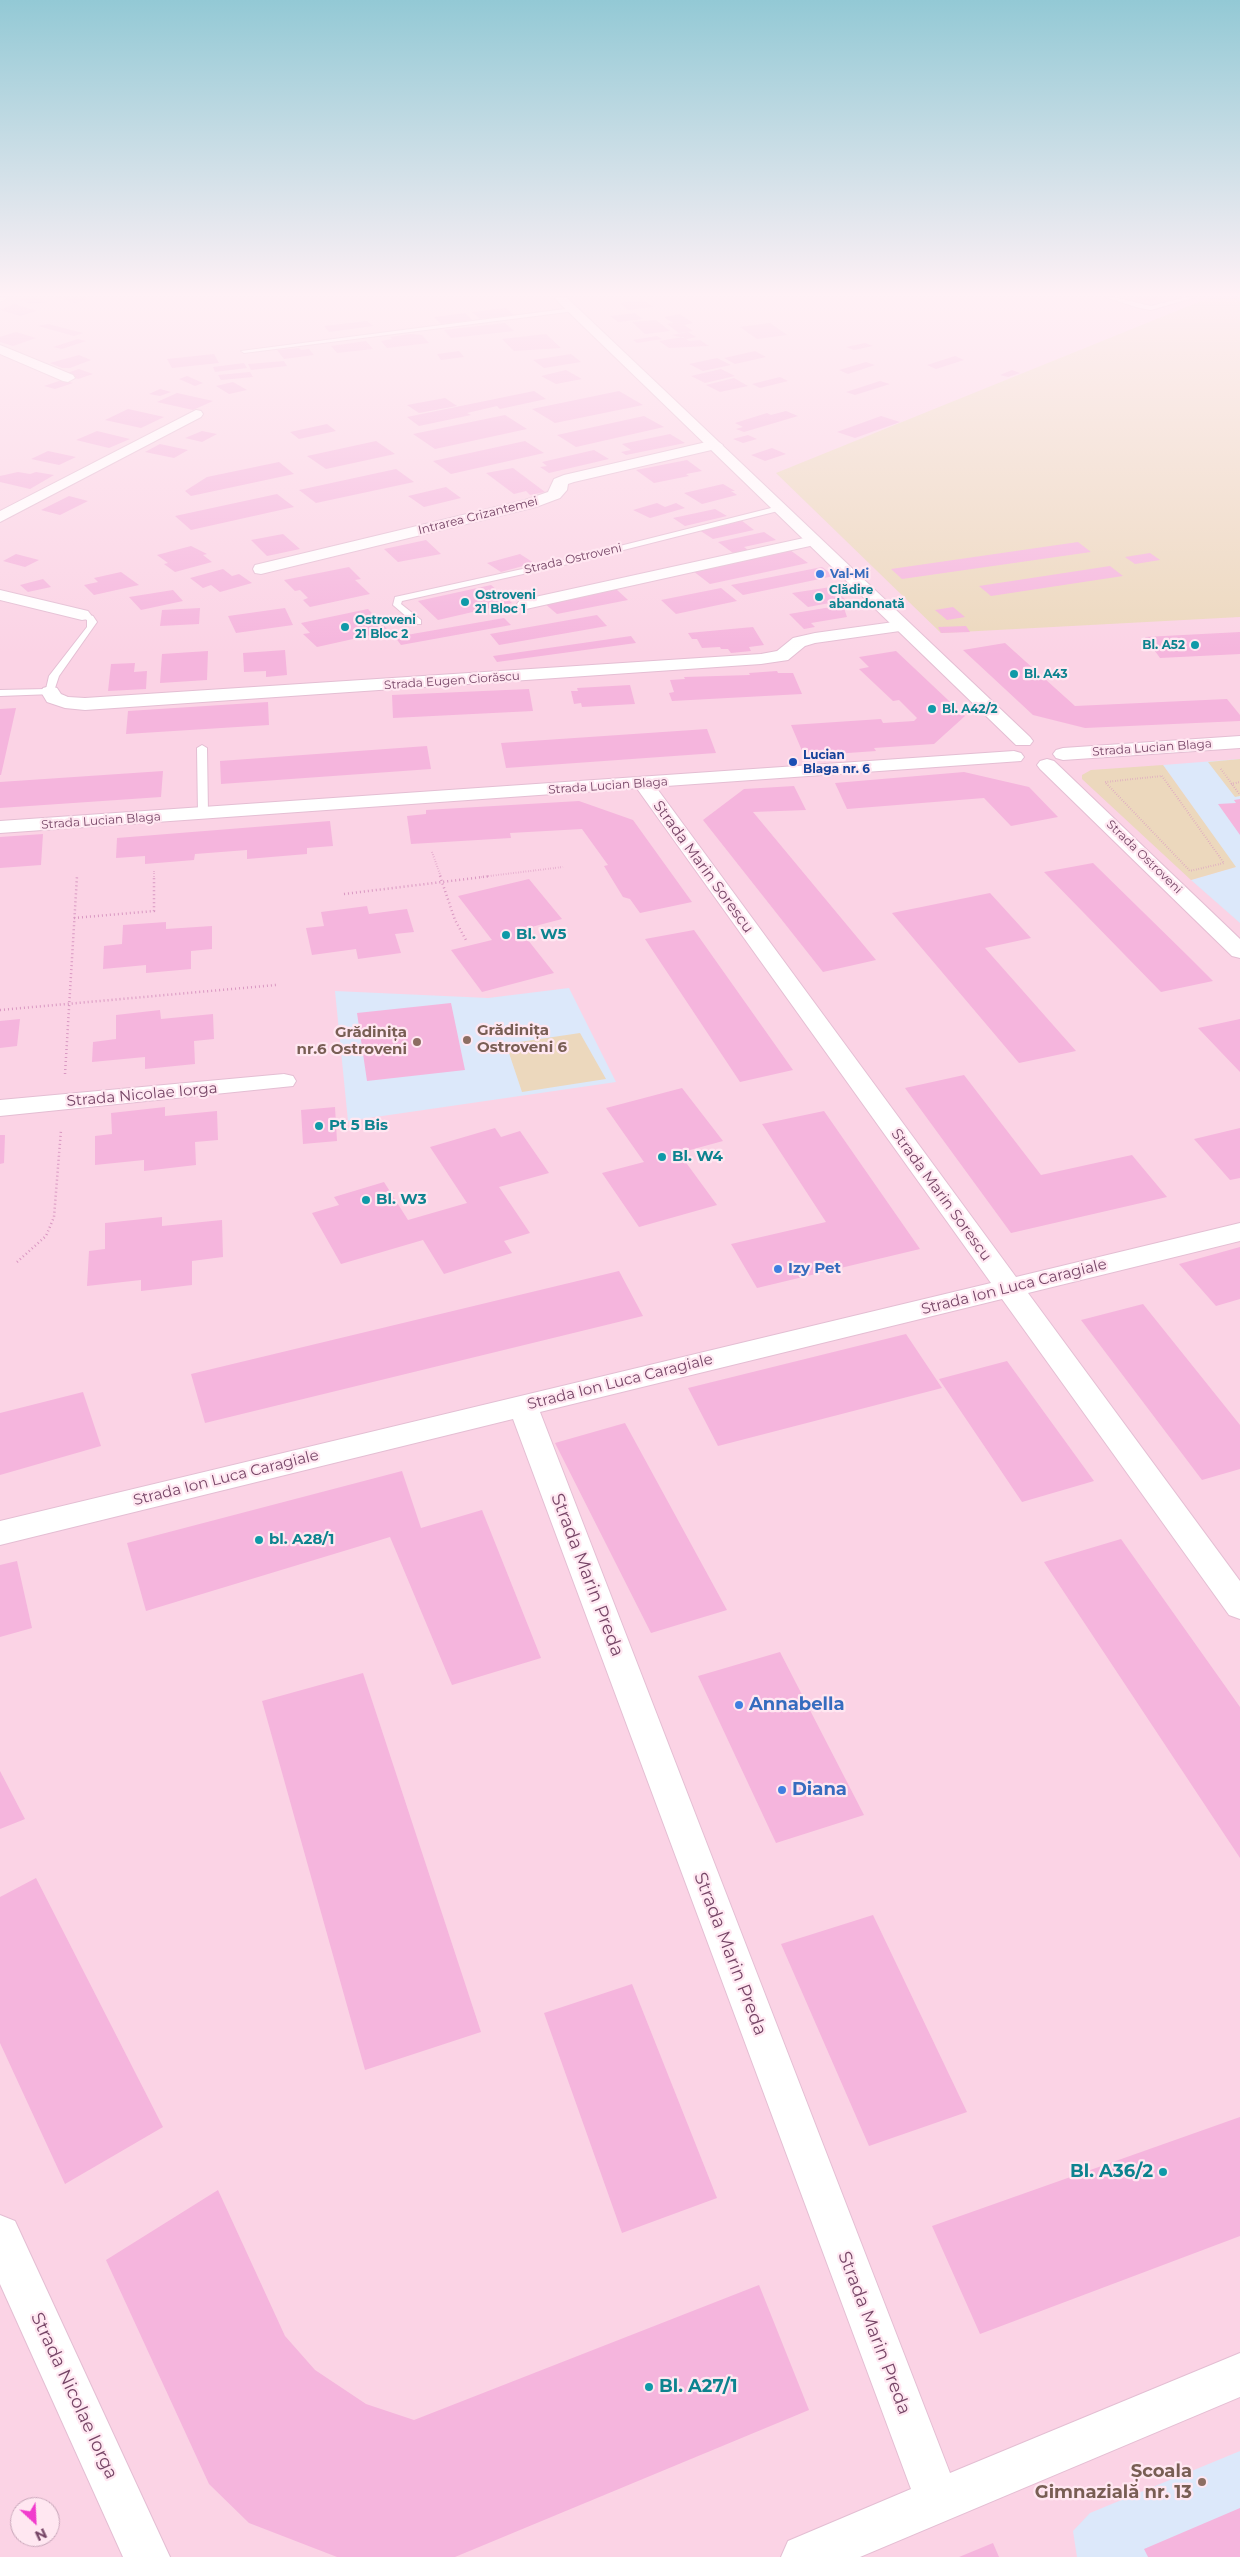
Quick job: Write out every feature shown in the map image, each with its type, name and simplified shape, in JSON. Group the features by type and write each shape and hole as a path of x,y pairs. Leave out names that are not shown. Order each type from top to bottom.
{"street":[{"path":"0,517 192,416"},
{"path":"685,416 901,626 1018,749"},
{"name":"Intrarea Crizantemei","path":"261,569 530,504 554,495 559,490 560,482 569,478 715,445"},
{"path":"526,604 813,541"},
{"path":"0,595 82,615"},
{"name":"Strada Eugen Ciorăscu","path":"50,692 54,698 65,702 85,704 711,663 773,658 782,656 799,642 901,626"},
{"name":"Strada Lucian Blaga","path":"0,827 643,783 1018,749 1038,740 1052,744 1055,759 1240,742"},
{"name":"Strada Ostroveni","path":"1055,759 1240,951"},
{"name":"Strada Marin Sorescu","path":"643,783 1240,1606"},
{"name":"Strada Nicolae Iorga","path":"0,1108 284,1081"},
{"name":"Strada Ion Luca Caragiale","path":"0,1533 1240,1232"},
{"name":"Strada Marin Preda","path":"523,1406 938,2502"},
{"name":"Strada Nicolae Iorga","path":"0,2236 147,2557"},
{"path":"804,2557 1240,2376"}],"lane":[{"name":"Strada Ostroveni","path":"418,622 397,604 398,600 568,561 779,508"},
{"path":"50,692 54,676 91,627 93,622 90,618 82,615"},
{"name":"Strada Eugen Ciorăscu","path":"0,693 50,692"},
{"path":"202,748 203,814"}],"path":[{"path":"1162,776 1224,863 1190,871 1105,782 1141,778 1162,776"},
{"path":"1231,784 1240,782"},
{"path":"432,852 455,920 467,942"},
{"path":"344,894 563,867"},
{"path":"74,918 154,911 154,871"},
{"path":"17,1262 46,1236 54,1217 70,1004 77,876"},
{"path":"0,1010 276,985"}],"shaded area":[{"path":"0,416 1240,416 1240,2557 0,2557"},
{"path":"916,416 1240,416 1240,617 941,633 776,473"},
{"path":"1240,759 1240,923 1191,880 1235,867 1163,765"},
{"path":"1240,759 1240,796 1235,797 1208,762"},
{"path":"1163,765 1236,867 1191,880 1082,779 1082,775 1091,770"},
{"name":"Grădinița Ostroveni 6","path":"569,988 616,1082 348,1121 335,991 488,998"},
{"path":"580,1033 606,1079 522,1092 506,1044"},
{"name":"Școala Gimnazială nr. 13","path":"1240,2451 1240,2557 1077,2557 1073,2531 1090,2513"}],"building":[{"path":"113,416 164,417 141,428 105,420"},
{"path":"410,416 465,416 419,426 407,417"},
{"path":"499,416 507,416 527,429 435,449 413,434"},
{"path":"544,416 588,416 555,423"},
{"path":"643,416 664,427 576,447 557,435"},
{"path":"756,416 797,416 744,432 736,429 743,427 735,423"},
{"path":"880,416 900,422 855,438 837,432"},
{"path":"327,424 336,431 299,439 290,432"},
{"path":"97,431 130,439 109,448 76,440"},
{"path":"202,431 217,434 202,442 185,438"},
{"path":"670,434 685,443 626,455 621,452 631,450 622,444"},
{"path":"748,435 757,439 743,443 733,439"},
{"path":"376,441 395,454 326,469 307,456"},
{"path":"525,441 544,453 451,474 433,461"},
{"path":"160,444 188,450 174,458 145,452"},
{"path":"772,448 786,454 765,461 751,455"},
{"path":"594,450 609,459 549,473 540,467 547,466 542,462"},
{"path":"48,451 76,457 59,465 31,459"},
{"path":"687,460 702,471 686,474 689,476 654,483 636,470"},
{"path":"279,462 294,474 191,496 185,491 207,477"},
{"path":"513,468 545,492 530,495 526,491 514,494 486,473"},
{"path":"396,469 414,482 316,503 299,490"},
{"path":"18,472 54,475 30,489 0,482 0,476"},
{"path":"723,484 735,491 731,491 737,495 702,504 684,493"},
{"path":"446,487 461,498 424,507 408,496"},
{"path":"277,494 294,507 191,530 175,516"},
{"path":"69,496 88,501 60,515 41,510"},
{"path":"657,503 665,507 676,503 685,508 650,518 633,510"},
{"path":"715,509 727,516 685,526 673,518"},
{"path":"741,520 754,530 713,539 699,530"},
{"path":"764,532 776,540 744,547 748,550 733,553 718,542"},
{"path":"283,534 300,549 267,556 251,540"},
{"path":"426,540 441,554 398,562 384,549"},
{"path":"1078,542 1091,552 902,579 891,569"},
{"path":"191,546 207,554 203,555 212,562 175,572 164,564 168,563 157,555"},
{"path":"790,550 808,563 710,584 693,571"},
{"path":"1150,553 1160,560 1135,564 1125,557"},
{"path":"16,554 39,560 25,567 3,561"},
{"path":"520,554 534,563 501,572 487,563"},
{"path":"1110,566 1123,576 991,596 979,586"},
{"path":"349,567 361,579 355,580 370,594 310,607 303,600 308,598 300,590 295,591 284,580"},
{"path":"822,567 834,576 743,595 731,585"},
{"path":"223,569 232,576 239,574 252,583 220,592 211,585 203,588 190,578"},
{"path":"121,572 139,585 94,595 84,585 98,582 94,578"},
{"path":"43,579 51,587 28,592 20,585"},
{"name":"Ostroveni 21 Bloc 1","path":"491,585 512,603 438,620 418,601"},
{"name":"Clădire abandonată","path":"831,587 846,600 808,607 792,593"},
{"path":"721,588 737,601 676,614 661,600"},
{"path":"616,589 628,600 557,614 544,603"},
{"path":"173,590 183,601 141,610 129,597"},
{"path":"843,605 847,617 811,623 815,627 804,629 789,614"},
{"path":"953,607 965,617 947,620 935,610"},
{"path":"200,608 199,624 160,626 162,610"},
{"path":"285,608 293,625 236,633 228,616"},
{"name":"Ostroveni 21 Bloc 2","path":"368,609 389,631 317,647 303,634 310,633 301,623"},
{"path":"597,615 607,626 499,645 490,634"},
{"path":"504,618 511,625 401,645 395,637"},
{"path":"966,626 970,632 941,633 938,627"},
{"path":"753,627 764,645 749,647 751,651 731,653 728,649 721,649 720,647 702,648 697,639 692,639 688,633"},
{"name":"Bl. A52","path":"1240,632 1240,654 1160,658 1145,637"},
{"path":"631,636 636,643 497,662 493,656"},
{"name":"Bl. A43","path":"1005,643 1075,706 1227,699 1240,715 1240,721 1085,728 1033,715 963,650"},
{"path":"285,650 287,675 266,677 266,671 244,672 243,653"},
{"path":"208,651 207,680 160,683 162,654"},
{"name":"Bl. A42/2","path":"896,651 965,716 934,744 874,748 876,751 820,755 819,752 803,753 791,725 881,719 883,723 914,721 917,718 899,700 893,701 859,669 869,667 859,657"},
{"path":"135,663 134,672 147,671 146,689 108,691 111,664"},
{"path":"777,671 778,673 793,673 802,694 672,701 669,693 674,692 670,680 685,679 684,677 750,675 749,673"},
{"path":"630,685 635,704 582,707 581,703 574,704 571,691 578,691 577,688"},
{"path":"529,689 533,711 393,718 392,695"},
{"path":"268,702 269,725 126,734 128,711"},
{"path":"16,708 1,775 0,775 0,709"},
{"path":"707,729 716,753 506,768 501,743"},
{"path":"427,746 431,769 221,784 220,761"},
{"path":"163,771 161,797 0,808 0,782"},
{"path":"964,772 1029,787 1058,817 1011,826 984,798 847,809 835,783"},
{"path":"794,786 806,810 753,812 876,960 823,972 703,820 744,789"},
{"path":"1240,799 1240,835 1218,804 1236,803 1234,800"},
{"path":"579,801 633,820 692,902 640,913 630,899 623,897 604,866 608,865 582,829 510,833 511,838 411,844 407,816 426,814 426,810"},
{"path":"330,821 333,846 307,848 307,854 247,859 247,850 195,854 194,860 145,864 145,856 116,858 117,838"},
{"path":"43,834 41,865 0,868 0,837"},
{"path":"1093,863 1213,981 1161,992 1044,872"},
{"name":"Bl. W5","path":"529,879 562,919 520,930 554,973 482,992 451,950 492,940 458,896"},
{"path":"990,893 1031,938 985,948 1076,1051 1019,1063 892,913"},
{"path":"367,906 369,914 407,909 414,932 395,934 401,953 358,959 356,949 312,955 306,928 324,926 321,912"},
{"path":"166,922 166,929 212,926 212,949 191,951 191,969 146,973 146,965 103,969 104,946 122,944 123,925"},
{"path":"694,930 793,1070 740,1082 645,939"},
{"path":"451,1003 465,1070 367,1081 357,1013"},
{"path":"160,1010 161,1019 213,1014 214,1039 194,1041 195,1064 145,1069 145,1057 92,1062 93,1042 116,1039 116,1015"},
{"path":"20,1019 17,1046 0,1048 0,1021"},
{"path":"1240,1019 1240,1072 1198,1028"},
{"path":"964,1075 1041,1175 1132,1155 1167,1197 1011,1233 905,1088"},
{"name":"Bl. W4","path":"682,1088 723,1141 679,1153 717,1205 639,1227 602,1173 644,1162 606,1108"},
{"path":"165,1107 165,1116 217,1111 218,1140 195,1142 196,1165 144,1171 144,1160 95,1165 95,1136 112,1134 111,1113"},
{"name":"Pt 5 Bis","path":"335,1107 337,1141 303,1144 301,1110"},
{"path":"824,1111 920,1249 757,1288 731,1244 826,1222 762,1124"},
{"name":"Bl. W3","path":"495,1128 501,1137 520,1131 549,1173 499,1187 530,1233 504,1241 512,1253 444,1274 423,1240 341,1264 312,1213 339,1205 334,1197 384,1182 408,1220 467,1203 430,1147"},
{"path":"1240,1128 1240,1178 1230,1180 1194,1139"},
{"path":"0,1135 5,1135 4,1163 0,1164"},
{"path":"162,1217 162,1226 222,1220 223,1257 192,1261 192,1285 141,1291 141,1280 87,1286 89,1251 105,1249 105,1223"},
{"path":"1240,1247 1240,1299 1216,1306 1179,1264"},
{"path":"619,1271 643,1316 205,1423 191,1374"},
{"path":"1143,1304 1240,1425 1240,1469 1202,1480 1081,1320"},
{"path":"906,1334 942,1388 718,1446 688,1388"},
{"path":"1007,1361 1094,1481 1022,1502 939,1379"},
{"path":"83,1392 101,1446 0,1475 0,1413"},
{"path":"625,1423 727,1610 651,1633 555,1443"},
{"path":"402,1471 421,1528 482,1510 541,1658 452,1685 390,1537 146,1611 127,1543"},
{"path":"1121,1539 1240,1707 1240,1858 1044,1562"},
{"path":"17,1561 32,1628 0,1637 0,1565"},
{"path":"780,1652 864,1815 776,1843 698,1676"},
{"path":"363,1673 481,2032 365,2070 262,1701"},
{"path":"0,1771 25,1819 0,1829"},
{"path":"36,1878 163,2127 65,2184 0,2043 0,1897"},
{"path":"873,1915 967,2112 869,2146 781,1944"},
{"path":"632,1984 717,2198 622,2233 544,2013"},
{"name":"Bl. A36/2","path":"1240,2117 1240,2236 980,2334 932,2226"},
{"name":"Bl. A27/1","path":"218,2190 285,2336 315,2370 366,2404 414,2420 759,2285 809,2410 455,2557 337,2557 249,2523 209,2484 106,2260"},
{"path":"1240,2508 1240,2557 1148,2557 1144,2549"},
{"path":"993,2543 999,2557 959,2557"}],"place":[{"name":"Val-Mi","path":"820,574"},
{"name":"Clădire abandonată","path":"819,597"},
{"name":"Ostroveni 21 Bloc 1","path":"465,602"},
{"name":"Ostroveni 21 Bloc 2","path":"345,627"},
{"name":"Bl. A52","path":"1195,645"},
{"name":"Bl. A43","path":"1014,674"},
{"name":"Bl. A42/2","path":"932,709"},
{"name":"Lucian Blaga nr. 6","path":"793,762"},
{"name":"Bl. W5","path":"506,935"},
{"name":"Grădinița Ostroveni 6","path":"467,1040"},
{"name":"Grădinița nr.6 Ostroveni","path":"417,1042"},
{"name":"Pt 5 Bis","path":"319,1126"},
{"name":"Bl. W4","path":"662,1157"},
{"name":"Bl. W3","path":"366,1200"},
{"name":"Izy Pet","path":"778,1269"},
{"name":"bl. A28/1","path":"259,1540"},
{"name":"Annabella","path":"739,1705"},
{"name":"Diana","path":"782,1790"},
{"name":"Bl. A36/2","path":"1163,2172"},
{"name":"Bl. A27/1","path":"649,2387"},
{"name":"Școala Gimnazială nr. 13","path":"1202,2482"}]}
